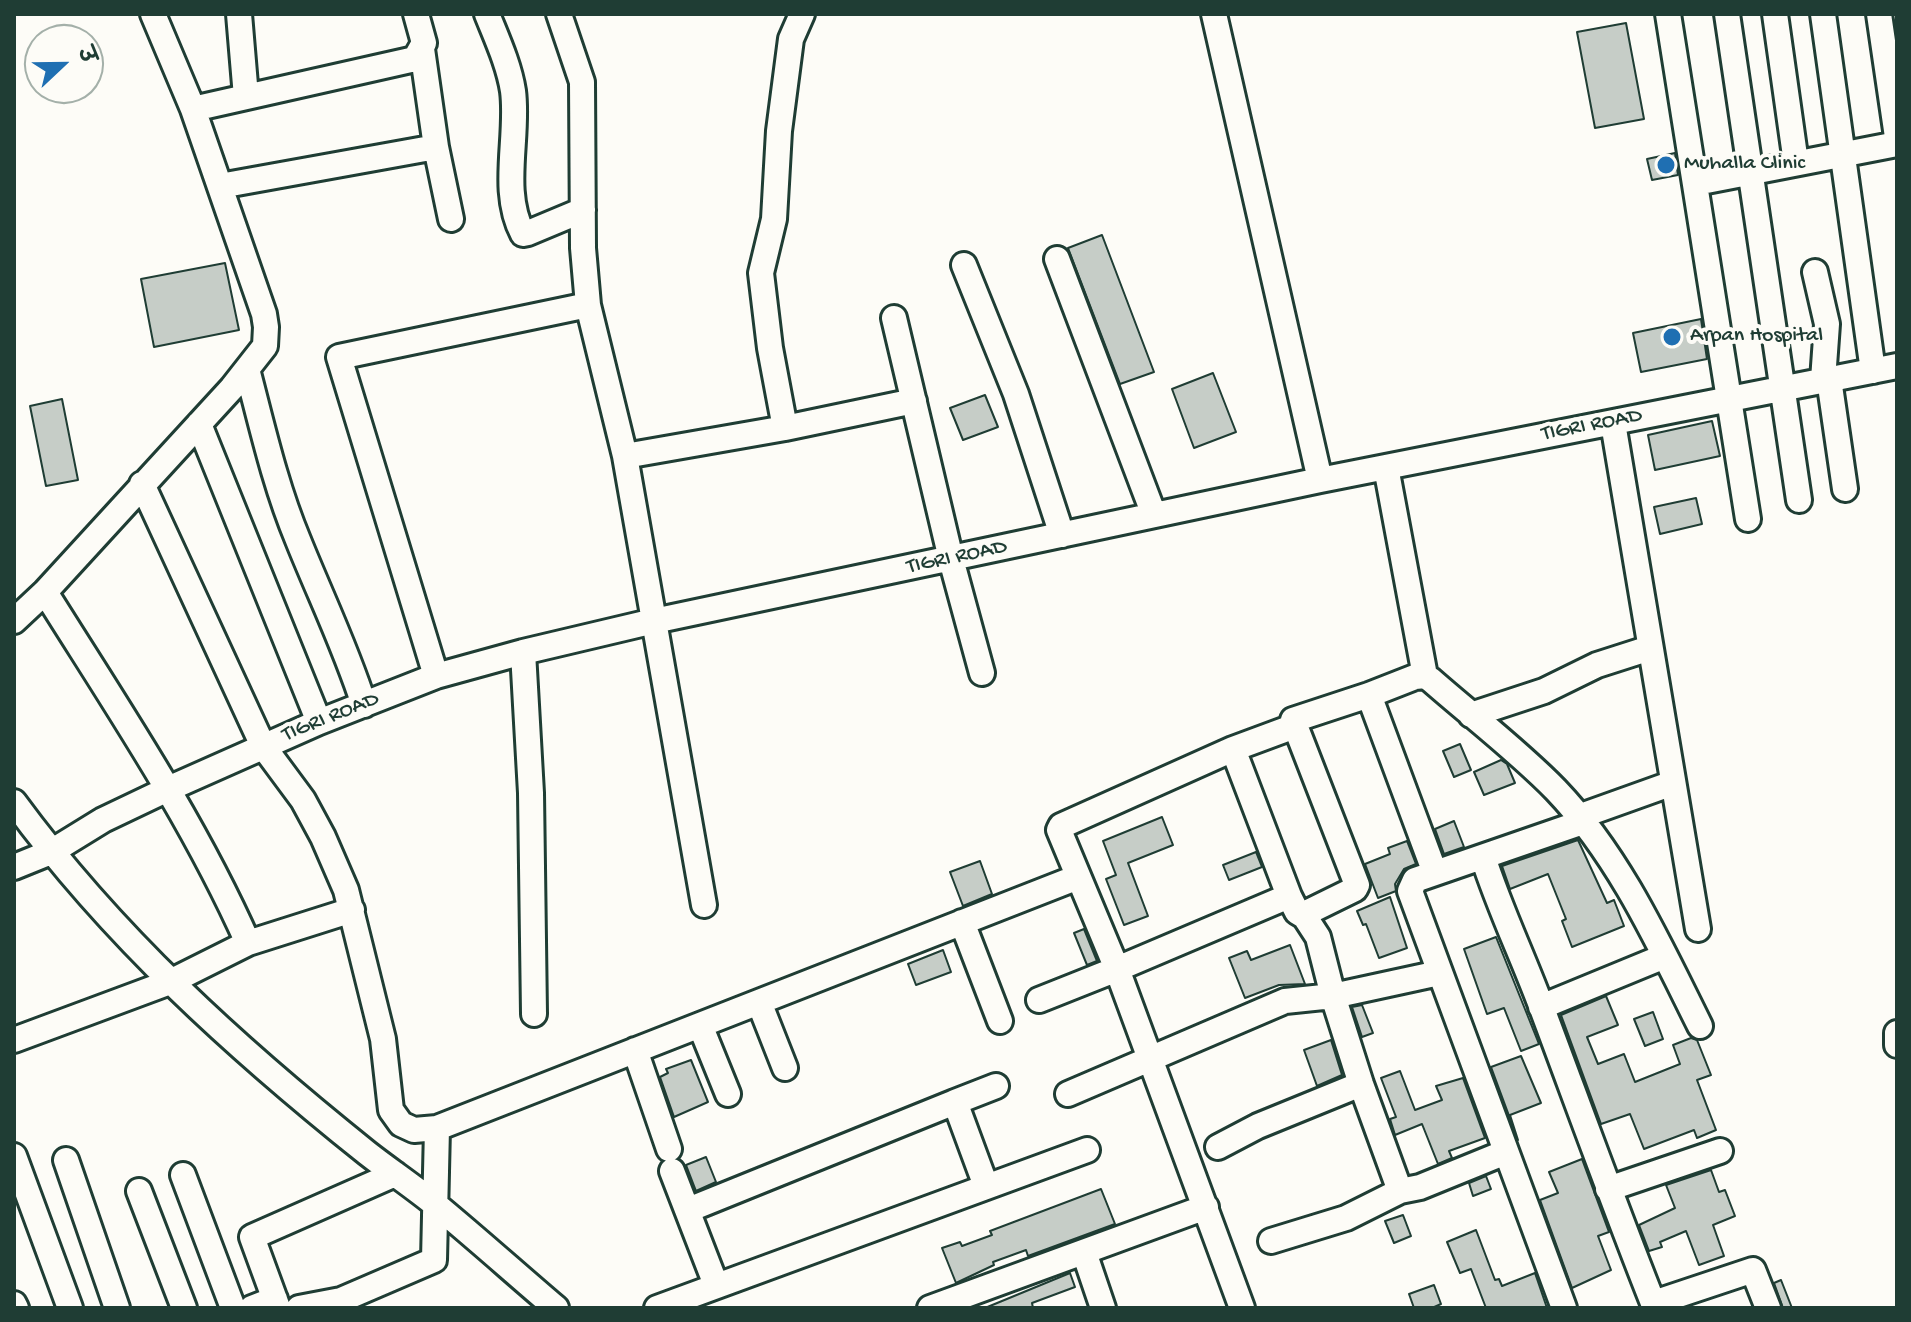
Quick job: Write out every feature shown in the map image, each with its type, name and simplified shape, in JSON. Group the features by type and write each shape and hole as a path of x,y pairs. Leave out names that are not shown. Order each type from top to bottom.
{"street":[{"path":"14,621 45,592 199,424 265,346 266,327 259,300 193,109 153,14"},
{"path":"239,14 246,97"},
{"path":"416,14 422,32 436,147 451,219"},
{"path":"487,14 513,92 511,187 519,227 523,234 528,233 583,210"},
{"path":"559,14 582,82 583,248 588,305 625,456 704,905"},
{"path":"785,428 770,348 761,273 774,219 779,131 791,39 802,14"},
{"path":"1214,14 1320,480"},
{"path":"1668,14 1748,519"},
{"path":"1727,14 1799,500"},
{"path":"1775,14 1796,163"},
{"path":"1823,14 1842,154 1885,369"},
{"path":"1879,14 1897,137"},
{"path":"193,109 409,61 415,59 422,49"},
{"path":"1696,183 1897,144"},
{"path":"220,186 436,147"},
{"path":"1057,259 1154,515"},
{"path":"964,265 1016,394 1062,535"},
{"path":"1815,272 1827,324 1826,380 1845,489"},
{"path":"436,676 339,357 588,305"},
{"path":"894,318 951,559 982,673"},
{"path":"247,369 297,540 343,644 364,705"},
{"name":"TIGRI ROAD","path":"14,867 51,852 103,820 168,789 319,722 436,676 523,652 654,621 1320,480 1885,369"},
{"path":"625,456 785,428 914,401"},
{"path":"1613,423 1698,929"},
{"path":"199,424 319,722"},
{"path":"1386,467 1425,676 1555,790 1580,820 1620,873 1700,1026"},
{"path":"142,484 263,746 310,812 336,866 352,910 383,1039 391,1110 401,1124 414,1130 437,1128 1078,877"},
{"path":"45,592 168,789 226,894 248,943"},
{"path":"1471,715 1544,691 1597,665 1650,648"},
{"path":"523,652 531,793 534,1014"},
{"path":"1039,1000 1296,905 1355,889 1357,885 1293,720 1425,676"},
{"path":"1369,695 1435,873"},
{"path":"1242,1308 1117,969 1059,830 1061,826 1233,749 1295,726"},
{"path":"1233,749 1296,905 1318,937 1361,1084 1400,1191"},
{"path":"1564,1308 1410,891 1415,880 1483,857 1673,783"},
{"path":"14,802 51,852 170,982 242,1048 556,1308"},
{"path":"1483,857 1654,1306 1753,1270 1768,1308"},
{"path":"14,1040 170,982 248,943 352,910"},
{"path":"962,922 1000,1021"},
{"path":"1541,1007 1665,956"},
{"path":"1068,1094 1285,1001 1333,996 1439,973"},
{"path":"759,1002 785,1068"},
{"path":"700,1025 728,1094"},
{"path":"1897,1033 1897,1045"},
{"path":"635,1050 716,1285"},
{"path":"1218,1147 1258,1126 1361,1084"},
{"path":"688,1210 996,1086"},
{"path":"955,1102 986,1186"},
{"path":"299,1308 341,1300 434,1260 437,1128"},
{"path":"657,1308 1087,1150"},
{"path":"1608,1189 1720,1151"},
{"path":"1271,1241 1346,1218 1400,1191 1420,1187 1506,1152"},
{"path":"14,1156 70,1308"},
{"path":"66,1160 117,1308"},
{"path":"268,1305 252,1237 395,1174"},
{"path":"183,1175 233,1308"},
{"path":"139,1191 184,1308"},
{"path":"930,1308 998,1297 1084,1252 1206,1207"},
{"path":"1084,1252 1103,1308"}],"building":[{"path":"1626,23 1644,119 1595,128 1577,32"},
{"path":"1675,153 1678,175 1652,180 1647,159"},
{"path":"1102,235 1154,372 1120,384 1068,248"},
{"path":"225,263 239,330 154,347 141,279"},
{"path":"1701,319 1707,359 1641,372 1633,333"},
{"path":"1213,373 1236,432 1194,448 1172,389"},
{"path":"985,395 998,427 963,440 950,408"},
{"path":"62,399 78,480 46,486 30,406"},
{"path":"1712,421 1720,456 1655,470 1648,435"},
{"path":"1696,498 1702,524 1660,534 1654,507"},
{"path":"1460,744 1471,770 1454,777 1443,751"},
{"path":"1501,760 1507,764 1515,783 1484,795 1474,772"},
{"path":"1162,817 1173,845 1128,863 1148,916 1124,925 1106,879 1116,875 1103,841"},
{"path":"1454,821 1464,847 1444,854 1435,829"},
{"path":"1578,840 1607,903 1614,900 1624,926 1572,947 1562,921 1566,919 1548,874 1510,889 1502,866"},
{"path":"1407,841 1416,864 1404,869 1395,884 1396,891 1378,898 1365,864 1390,854 1388,848"},
{"path":"1256,852 1262,867 1229,880 1223,865"},
{"path":"980,861 992,894 963,906 950,872"},
{"path":"1390,897 1407,948 1379,958 1366,924 1363,925 1357,911"},
{"path":"1084,929 1097,961 1087,965 1074,933"},
{"path":"1496,937 1539,1044 1521,1051 1504,1008 1487,1014 1464,949"},
{"path":"1290,945 1305,984 1279,985 1245,998 1229,958 1247,951 1251,960"},
{"path":"943,950 951,972 916,985 908,964"},
{"path":"1606,996 1618,1025 1587,1037 1598,1064 1624,1054 1635,1082 1680,1064 1673,1045 1691,1038 1697,1040 1711,1075 1697,1080 1716,1130 1697,1138 1694,1130 1644,1149 1630,1114 1601,1124 1561,1015"},
{"path":"1362,1005 1373,1033 1362,1037 1352,1007"},
{"path":"1653,1012 1663,1039 1645,1046 1634,1019"},
{"path":"1331,1040 1342,1075 1317,1086 1304,1050"},
{"path":"1521,1056 1541,1103 1510,1115 1518,1140 1491,1067"},
{"path":"691,1060 708,1102 674,1117 660,1077 668,1073 666,1069"},
{"path":"1400,1071 1415,1110 1442,1100 1436,1086 1463,1078 1485,1138 1449,1151 1452,1158 1438,1164 1422,1124 1395,1135 1390,1119 1396,1117 1381,1078"},
{"path":"706,1157 716,1182 696,1191 686,1165"},
{"path":"1582,1159 1609,1232 1598,1236 1611,1270 1572,1288 1540,1200 1558,1193 1549,1172"},
{"path":"1711,1170 1719,1192 1725,1190 1735,1216 1713,1225 1724,1256 1699,1265 1686,1231 1660,1242 1662,1247 1649,1251 1639,1225 1675,1208 1666,1185"},
{"path":"1486,1176 1491,1189 1473,1196 1469,1183"},
{"path":"1101,1189 1115,1224 1028,1256 1026,1250 993,1262 994,1265 956,1283 942,1248 960,1242 962,1246 992,1235 990,1231"},
{"path":"1403,1215 1411,1236 1394,1243 1385,1221"},
{"path":"1476,1230 1495,1280 1499,1279 1502,1286 1535,1273 1547,1308 1486,1308 1471,1269 1460,1273 1447,1242"},
{"path":"1070,1273 1075,1287 1032,1303 1033,1308 985,1308"},
{"path":"1781,1280 1792,1308 1783,1308 1774,1283"},
{"path":"1434,1285 1441,1304 1432,1308 1414,1308 1409,1294"}],"place":[{"name":"Muhalla Clinic","path":"1666,165"},
{"name":"Arpan Hospital","path":"1672,337"}]}
